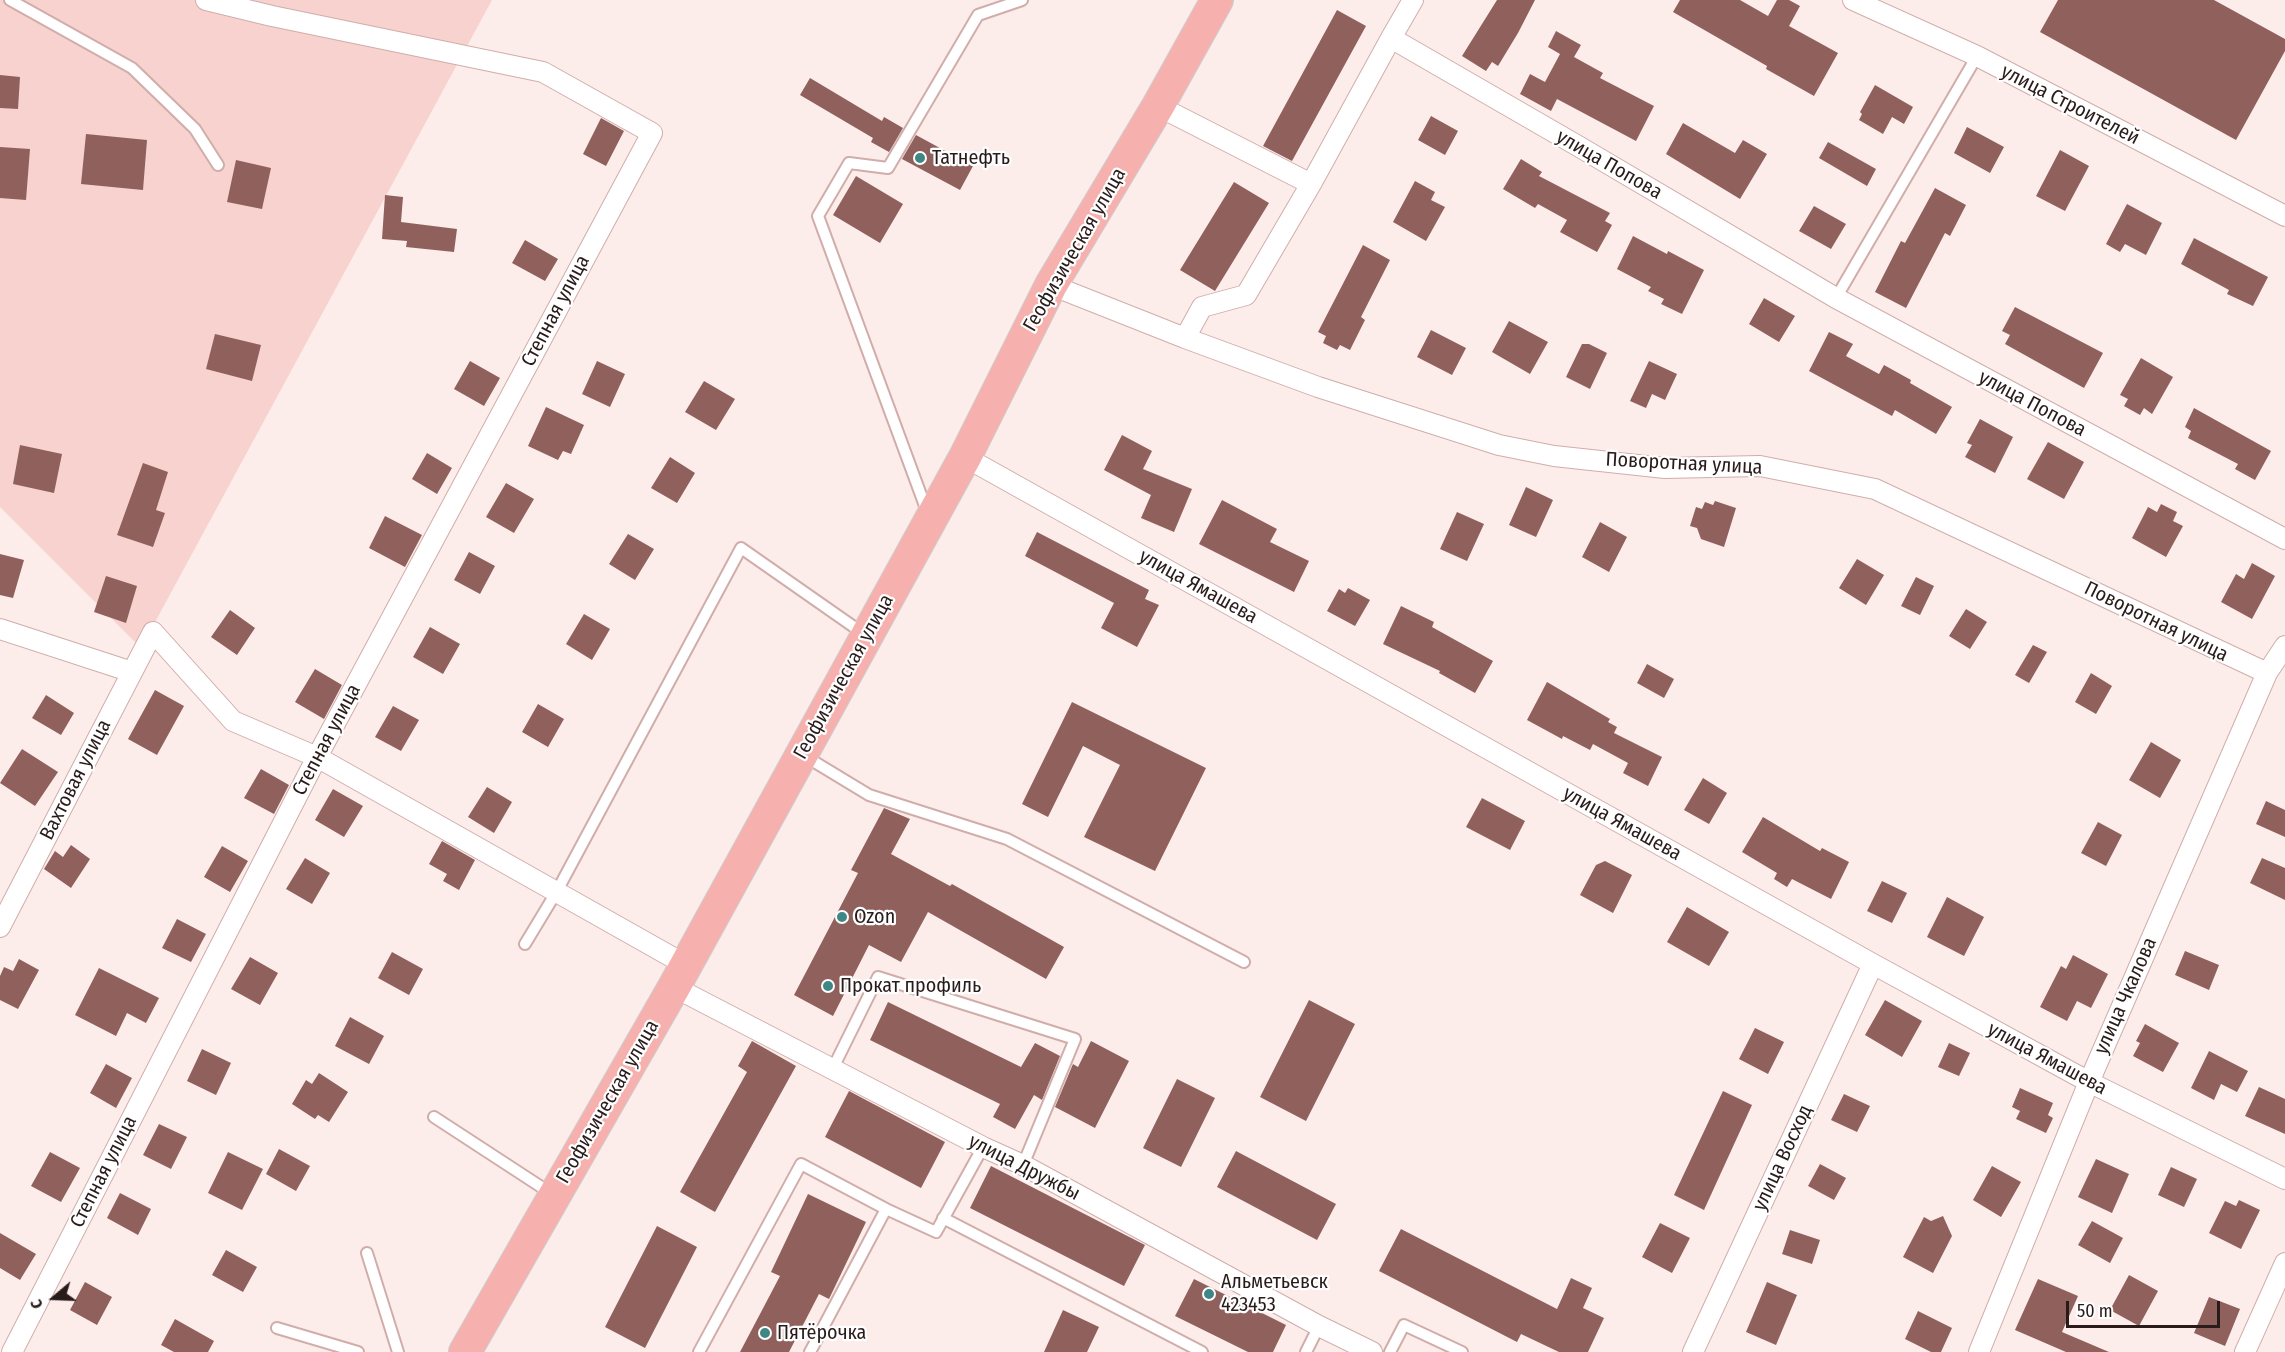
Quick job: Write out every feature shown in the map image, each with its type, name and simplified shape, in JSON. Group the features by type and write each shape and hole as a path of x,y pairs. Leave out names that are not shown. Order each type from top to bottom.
{"main road":[{"name":"Геофизическая улица","path":"465,1352 680,976 867,636 965,457 1051,285 1158,106 1217,0"}],"street":[{"name":"Степная улица","path":"12,1352 317,757 652,133 543,72 272,16 208,0"},
{"path":"1051,285 1185,338 1202,307 1246,295 1311,184 1413,0"},
{"name":"улица Строителей","path":"1853,0 1977,56 2285,216"},
{"name":"улица Попова","path":"1391,38 1836,298 2285,539"},
{"path":"1158,106 1311,184"},
{"name":"Поворотная улица","path":"1185,338 1318,387 1499,446 1554,456 1665,468 1760,466 1875,489 2267,673"},
{"name":"улица Ямашева","path":"965,457 1873,964 2089,1082 2285,1179"},
{"path":"0,629 132,672"},
{"name":"улица Дружбы","path":"153,633 233,721 317,757 557,891 680,976 832,1070 1023,1165 1318,1326 1372,1352"},
{"name":"Вахтовая улица","path":"0,927 153,633"},
{"name":"улица Чкалова","path":"1979,1352 2089,1082 2267,673 2285,646"},
{"name":"улица Восход","path":"1697,1350 1873,964"},
{"path":"2245,1352 2285,1263"}],"lane":[{"path":"10,0 132,68 195,129 218,165"},
{"path":"930,520 818,216 849,163 888,168 978,15 1022,0"},
{"path":"1836,298 1977,56"},
{"path":"525,944 557,891 741,548 867,636"},
{"path":"802,754 869,795 1007,839 1244,962"},
{"path":"832,1070 879,977 1075,1039 1023,1165"},
{"path":"434,1117 555,1196"},
{"path":"699,1352 801,1164 886,1209 936,1232 983,1147"},
{"path":"810,1352 886,1209"},
{"path":"944,1218 1202,1352"},
{"path":"367,1253 398,1352"},
{"path":"1390,1352 1404,1325 1462,1352"},
{"path":"1306,1352 1318,1326"},
{"path":"277,1328 358,1352"}],"shaded area":[{"path":"0,0 492,0 141,648 0,507"}],"building":[{"path":"1497,0 1535,0 1498,66 1492,62 1486,71 1462,56"},
{"path":"1680,0 1740,0 1768,16 1777,0 1789,0 1800,6 1789,26 1838,53 1814,96 1673,12"},
{"path":"2058,0 2214,0 2285,39 2285,51 2236,140 2040,32"},
{"path":"1337,10 1366,26 1292,161 1263,146"},
{"path":"1556,31 1581,45 1574,57 1603,73 1600,78 1654,106 1636,141 1557,99 1551,111 1520,94 1530,74 1545,82 1560,54 1548,47"},
{"path":"0,75 20,77 18,109 0,108"},
{"path":"810,78 882,121 884,117 903,128 889,152 871,142 873,138 800,95"},
{"path":"1875,85 1913,107 1904,124 1892,117 1883,134 1859,120 1862,114 1860,112"},
{"path":"1431,116 1458,131 1445,155 1418,140"},
{"path":"601,118 624,131 606,166 583,154"},
{"path":"1683,123 1735,153 1743,140 1767,154 1740,199 1666,154"},
{"path":"1967,127 2004,147 1990,173 1954,153"},
{"path":"86,134 147,140 143,190 81,184"},
{"path":"916,135 973,166 960,190 902,159"},
{"path":"1828,142 1876,169 1867,186 1819,158"},
{"path":"0,147 30,149 26,200 0,198"},
{"path":"2060,150 2089,166 2065,211 2036,196"},
{"path":"1521,159 1542,172 1539,176 1610,213 1605,221 1612,225 1597,252 1560,232 1567,220 1538,204 1535,208 1503,189"},
{"path":"236,160 271,168 262,209 227,202"},
{"path":"856,176 903,204 880,243 833,215"},
{"path":"1415,181 1435,192 1431,200 1445,207 1426,241 1393,222"},
{"path":"1234,182 1269,203 1215,291 1180,270"},
{"path":"1935,188 1966,205 1950,236 1945,233 1906,308 1875,292 1901,241 1905,243"},
{"path":"385,195 403,197 401,222 457,229 454,252 406,247 407,241 382,239"},
{"path":"2127,204 2162,223 2146,255 2125,244 2120,252 2106,244"},
{"path":"1814,206 1846,224 1831,249 1799,231"},
{"path":"1633,236 1704,270 1682,314 1661,304 1664,299 1648,291 1651,287 1617,269"},
{"path":"2194,238 2268,277 2253,306 2227,294 2229,290 2181,264"},
{"path":"525,240 558,259 545,281 512,263"},
{"path":"1363,245 1390,260 1361,317 1365,320 1350,350 1340,345 1337,350 1323,343 1326,336 1318,332"},
{"path":"1764,298 1795,316 1779,342 1749,324"},
{"path":"2015,307 2103,353 2084,388 2005,344 2010,335 2002,331"},
{"path":"1509,321 1548,342 1530,374 1492,352"},
{"path":"1431,330 1466,348 1452,375 1417,357"},
{"path":"1829,332 1853,344 1846,356 1879,374 1884,365 1952,407 1936,434 1895,410 1892,416 1809,371"},
{"path":"215,334 261,345 252,381 206,369"},
{"path":"1582,344 1589,344 1607,353 1590,389 1566,377"},
{"path":"2141,358 2173,377 2152,414 2144,408 2140,415 2124,406 2128,399 2120,395"},
{"path":"470,361 500,378 484,406 454,389"},
{"path":"597,361 625,374 610,407 582,394"},
{"path":"1649,361 1677,374 1665,400 1652,394 1646,408 1630,401"},
{"path":"704,381 735,399 716,430 685,412"},
{"path":"546,407 584,425 571,454 563,451 558,460 528,446"},
{"path":"2194,408 2271,451 2255,480 2235,469 2238,464 2188,438 2191,431 2185,427"},
{"path":"1980,419 2013,437 1995,473 1965,457 1972,445 1967,443"},
{"path":"1122,435 1152,451 1143,469 1192,489 1174,532 1141,518 1151,495 1104,470"},
{"path":"2048,442 2084,462 2064,499 2027,479"},
{"path":"20,445 62,454 54,493 13,484"},
{"path":"427,453 452,468 437,494 412,479"},
{"path":"670,457 695,473 677,503 651,488"},
{"path":"143,463 168,472 156,510 165,513 153,547 117,535"},
{"path":"506,483 534,499 514,533 486,517"},
{"path":"1526,487 1553,500 1536,537 1509,525"},
{"path":"1222,500 1277,529 1270,542 1309,561 1294,592 1199,544"},
{"path":"1715,501 1736,508 1724,547 1701,539 1697,528 1690,526 1696,507 1702,509 1705,502 1713,505"},
{"path":"2161,504 2177,512 2173,521 2183,526 2166,557 2132,538 2148,507 2157,512"},
{"path":"1457,512 1484,524 1467,561 1440,549"},
{"path":"385,516 422,535 405,567 369,548"},
{"path":"1600,522 1627,537 1609,572 1582,557"},
{"path":"1037,532 1149,590 1145,599 1159,605 1137,647 1101,628 1114,603 1025,556"},
{"path":"628,534 654,549 635,580 609,564"},
{"path":"469,552 495,566 480,594 454,580"},
{"path":"0,554 24,560 13,598 0,595"},
{"path":"1857,559 1884,575 1866,605 1839,588"},
{"path":"2252,563 2275,576 2252,619 2221,602 2236,574 2244,579"},
{"path":"106,576 137,586 126,623 94,612"},
{"path":"1916,577 1934,586 1920,615 1901,606"},
{"path":"1348,588 1370,600 1355,626 1327,611 1339,589 1345,593"},
{"path":"1401,606 1434,622 1432,627 1493,661 1475,693 1439,673 1440,671 1383,644"},
{"path":"1966,609 1987,622 1970,649 1949,636"},
{"path":"230,610 255,628 237,655 211,637"},
{"path":"584,614 610,629 592,660 566,644"},
{"path":"430,627 460,644 443,674 413,657"},
{"path":"2033,645 2047,652 2029,683 2015,675"},
{"path":"1647,664 1674,679 1664,698 1637,683"},
{"path":"315,669 342,685 324,719 295,702"},
{"path":"2091,673 2112,686 2096,714 2075,702"},
{"path":"1547,682 1610,719 1608,722 1617,727 1614,733 1662,757 1648,786 1623,773 1628,763 1593,744 1590,750 1563,736 1562,739 1527,720"},
{"path":"155,690 184,706 157,755 128,739"},
{"path":"46,695 74,713 61,735 32,718"},
{"path":"1072,702 1206,768 1155,871 1084,837 1120,765 1083,746 1048,817 1022,804"},
{"path":"538,704 564,719 548,747 522,732"},
{"path":"393,706 419,720 401,751 375,737"},
{"path":"2151,742 2181,760 2160,798 2129,780"},
{"path":"22,749 58,772 35,806 0,783"},
{"path":"261,769 289,785 274,814 244,798"},
{"path":"1703,778 1727,793 1709,824 1684,810"},
{"path":"487,787 512,802 494,833 468,817"},
{"path":"333,789 363,806 344,837 315,820"},
{"path":"1482,798 1525,821 1510,850 1466,827"},
{"path":"2266,801 2285,810 2285,837 2256,824"},
{"path":"884,808 910,819 891,854 950,886 952,884 1064,947 1046,979 928,912 901,962 869,945 833,1016 794,995 858,873 851,870"},
{"path":"1763,817 1820,851 1822,848 1849,862 1831,899 1792,879 1787,887 1774,879 1777,873 1742,852"},
{"path":"2098,822 2122,835 2106,866 2081,853"},
{"path":"442,841 475,860 459,890 443,881 447,874 429,864"},
{"path":"71,845 90,859 71,888 44,869 55,851 63,857"},
{"path":"222,846 248,861 230,892 204,877"},
{"path":"305,858 330,873 312,904 286,889"},
{"path":"2262,858 2285,868 2285,900 2250,883"},
{"path":"1605,861 1632,875 1613,913 1580,895 1596,865"},
{"path":"1882,881 1907,893 1892,923 1867,911"},
{"path":"1947,897 1984,917 1964,956 1927,937"},
{"path":"1687,907 1729,932 1709,966 1667,942"},
{"path":"177,919 206,934 191,962 162,948"},
{"path":"2185,951 2219,965 2209,990 2175,975"},
{"path":"392,952 423,969 409,995 378,978"},
{"path":"2073,955 2108,974 2091,1008 2077,1001 2067,1021 2040,1007 2061,966 2066,969"},
{"path":"250,957 278,973 260,1005 231,989"},
{"path":"19,959 39,970 18,1009 0,1000 0,976 4,967 13,971"},
{"path":"99,968 159,998 146,1023 127,1013 116,1036 75,1015"},
{"path":"1309,1000 1355,1024 1306,1121 1260,1097"},
{"path":"1885,1000 1922,1021 1902,1057 1865,1035"},
{"path":"888,1002 1021,1067 1035,1043 1060,1056 1042,1100 1034,1095 1015,1129 993,1117 1000,1104 870,1040"},
{"path":"350,1017 384,1036 369,1064 335,1046"},
{"path":"2145,1024 2179,1043 2163,1072 2133,1056 2140,1043 2136,1041"},
{"path":"1755,1028 1784,1042 1768,1074 1739,1059"},
{"path":"752,1041 796,1066 715,1212 680,1192 747,1072 738,1066"},
{"path":"1091,1041 1129,1061 1095,1128 1055,1107 1073,1064 1078,1067"},
{"path":"1949,1043 1970,1053 1959,1076 1938,1067"},
{"path":"202,1049 231,1063 216,1095 187,1081"},
{"path":"2209,1051 2248,1071 2237,1092 2221,1084 2214,1100 2191,1088"},
{"path":"106,1064 132,1078 116,1108 90,1093"},
{"path":"319,1073 348,1092 329,1122 318,1115 315,1119 292,1104 306,1080 312,1084"},
{"path":"1177,1079 1215,1098 1181,1167 1143,1148"},
{"path":"2259,1087 2285,1099 2285,1134 2245,1116"},
{"path":"2020,1088 2053,1103 2048,1115 2053,1118 2046,1133 2016,1119 2020,1111 2012,1107"},
{"path":"849,1091 945,1142 921,1188 825,1137"},
{"path":"1723,1091 1752,1105 1704,1210 1674,1195"},
{"path":"1844,1094 1870,1106 1857,1132 1831,1120"},
{"path":"159,1124 187,1137 171,1169 143,1155"},
{"path":"279,1149 310,1166 296,1191 266,1174"},
{"path":"1236,1151 1336,1204 1317,1240 1217,1187"},
{"path":"50,1152 80,1168 61,1202 31,1186"},
{"path":"228,1152 263,1169 242,1210 208,1193"},
{"path":"2096,1159 2129,1174 2112,1213 2078,1197"},
{"path":"1820,1164 1846,1178 1834,1200 1808,1186"},
{"path":"991,1166 1145,1245 1124,1286 970,1208"},
{"path":"1992,1166 2021,1182 2001,1217 1973,1200"},
{"path":"2171,1167 2197,1179 2184,1207 2158,1195"},
{"path":"120,1193 151,1209 138,1235 107,1218"},
{"path":"808,1194 866,1222 829,1299 819,1294 789,1352 740,1352 780,1276 771,1272"},
{"path":"2239,1200 2260,1210 2241,1249 2209,1233 2225,1201 2236,1206"},
{"path":"1943,1216 1952,1236 1933,1273 1903,1257 1924,1217 1931,1221"},
{"path":"2092,1221 2123,1238 2110,1263 2078,1245"},
{"path":"1660,1223 1690,1238 1672,1273 1642,1257"},
{"path":"657,1226 697,1247 645,1348 605,1327"},
{"path":"1401,1229 1557,1309 1571,1278 1592,1288 1583,1308 1604,1318 1588,1352 1559,1352 1521,1334 1517,1342 1379,1271"},
{"path":"1790,1230 1820,1240 1812,1264 1782,1254"},
{"path":"0,1233 36,1254 20,1280 0,1268"},
{"path":"226,1250 257,1267 243,1292 212,1275"},
{"path":"2129,1275 2158,1291 2139,1326 2110,1310"},
{"path":"1194,1279 1286,1325 1273,1352 1248,1352 1175,1316"},
{"path":"2038,1279 2078,1296 2062,1332 2109,1352 2066,1352 2015,1330"},
{"path":"85,1282 112,1297 97,1325 70,1310"},
{"path":"1767,1282 1797,1295 1776,1345 1746,1332"},
{"path":"2209,1297 2240,1309 2225,1346 2194,1333"},
{"path":"1063,1310 1099,1327 1087,1352 1044,1352"},
{"path":"1918,1311 1952,1328 1941,1352 1931,1352 1905,1339"},
{"path":"175,1319 214,1341 208,1352 174,1352 161,1345"}],"place":[{"name":"Татнефть","path":"920,158"},
{"name":"Ozon","path":"842,917"},
{"name":"Прокат профиль","path":"828,986"},
{"name":"Альметьевск 423453","path":"1209,1294"},
{"name":"Пятёрочка","path":"765,1333"}]}
